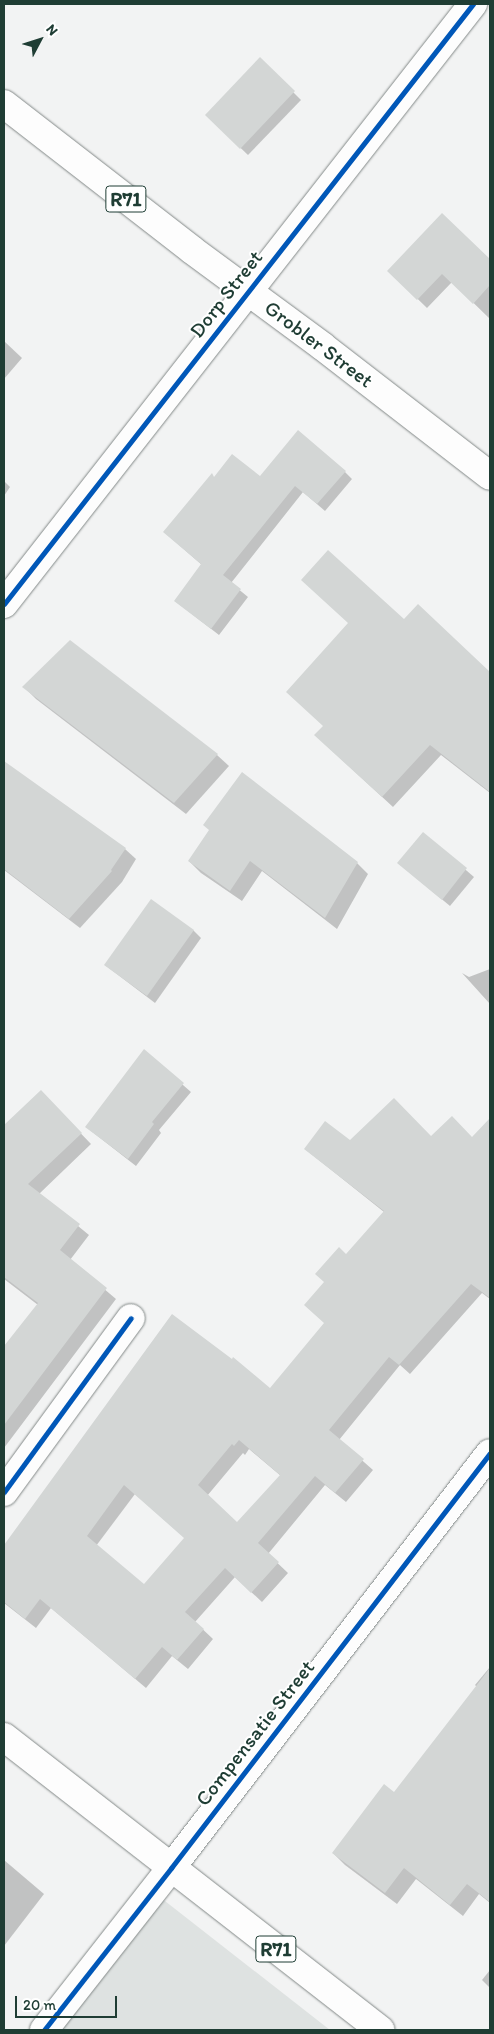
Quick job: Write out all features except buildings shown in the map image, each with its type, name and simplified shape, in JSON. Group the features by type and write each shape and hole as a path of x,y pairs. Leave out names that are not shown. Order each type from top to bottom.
{"street":[{"name":"Dorp Street","path":"4,604 472,4"},
{"name":"Grobler Street","path":"4,104 490,476"},
{"path":"4,1492 131,1318"},
{"name":"Compensatie Street","path":"44,2030 490,1453"},
{"name":"R71","path":"4,1737 380,2030"}],"shaded area":[{"path":"156,1894 330,2030 51,2030"}],"cycle path":[{"path":"4,604 473,4"},
{"path":"4,1492 131,1318"},
{"path":"44,2030 490,1453"}]}
